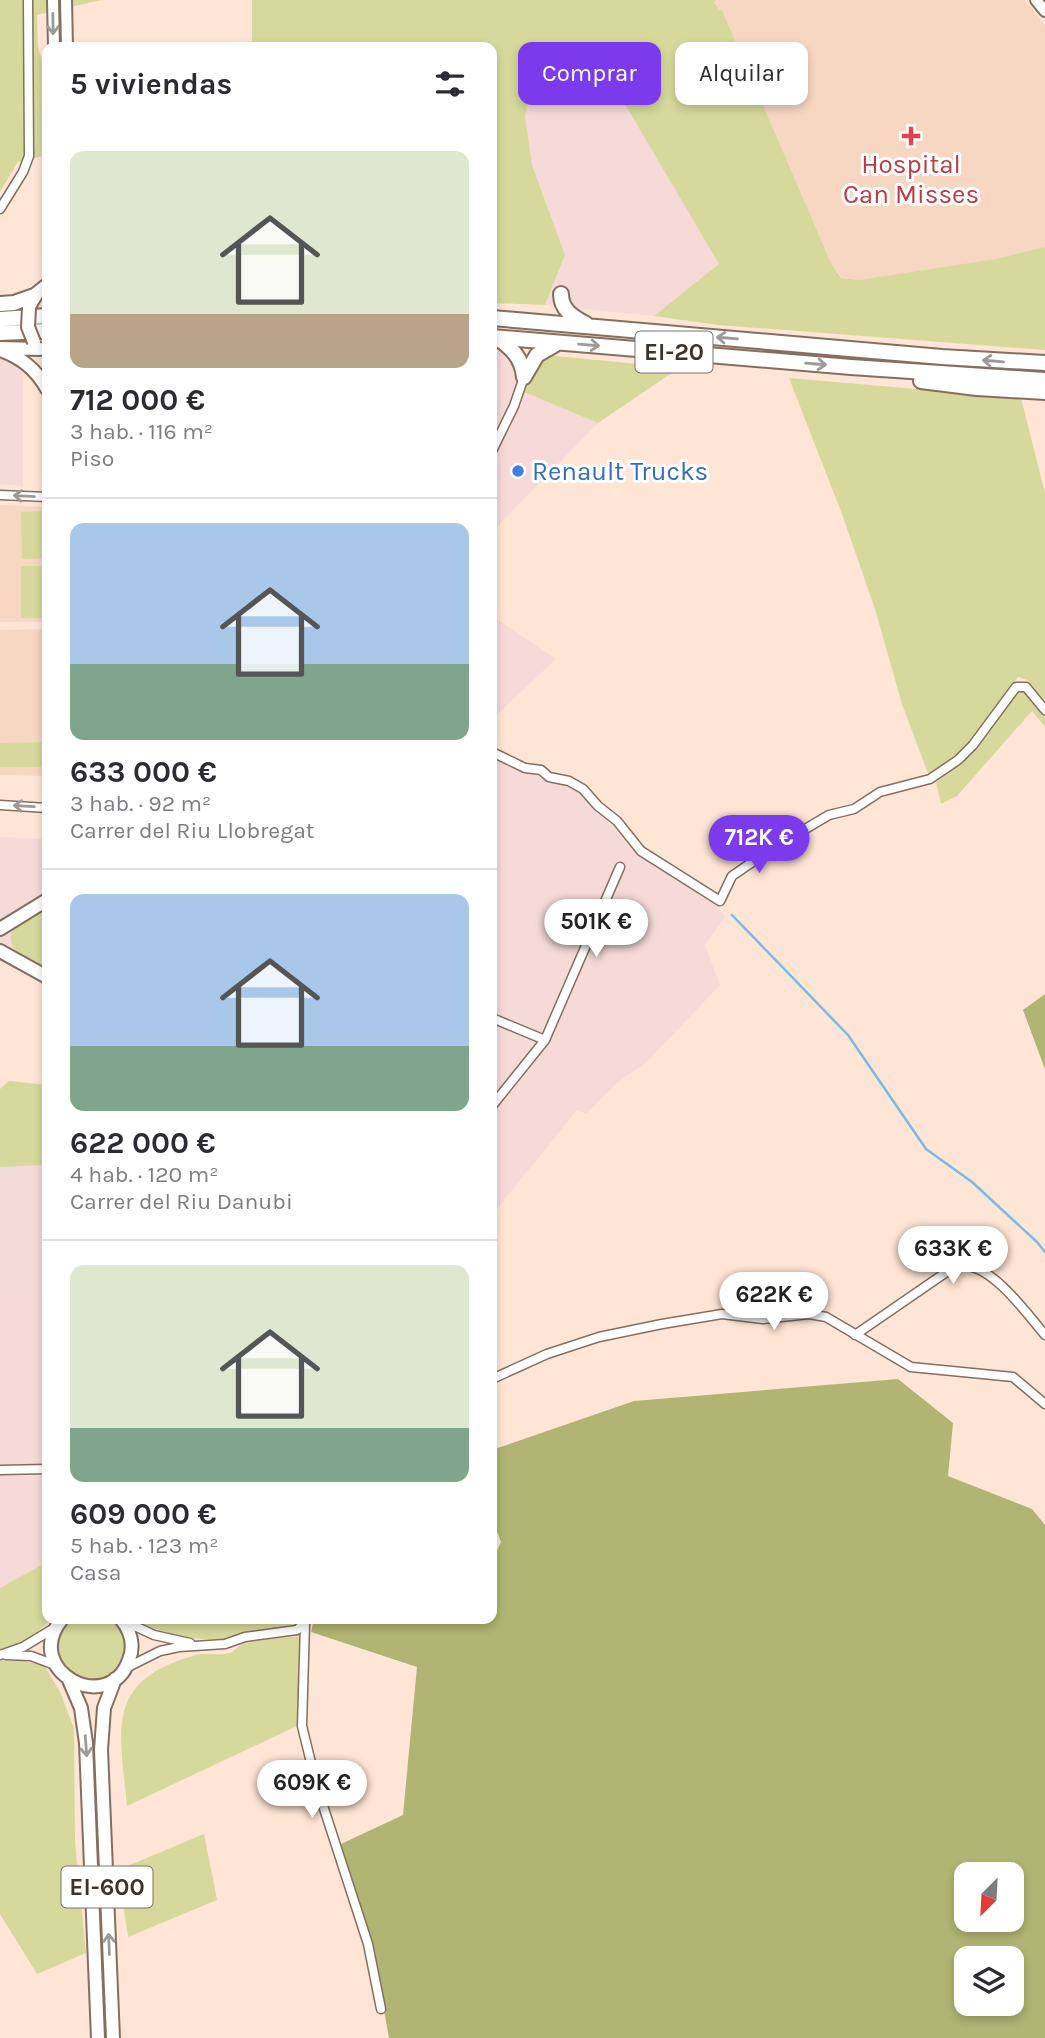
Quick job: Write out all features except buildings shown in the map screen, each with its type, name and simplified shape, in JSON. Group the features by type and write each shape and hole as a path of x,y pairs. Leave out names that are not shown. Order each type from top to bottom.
{"highway":[{"path":"0,304 14,303 40,291"},
{"path":"536,322 549,314 561,294 566,311 590,326"},
{"path":"0,319 42,317"},
{"name":"EI-20","path":"497,318 968,359 1045,363"},
{"path":"0,333 42,331"},
{"name":"EI-20","path":"497,337 851,367 1045,380"},
{"path":"497,339 514,352 523,367 524,377"},
{"path":"524,377 537,355 558,343"},
{"path":"851,367 953,385 1045,392"}],"main road":[{"path":"53,0 54,42"},
{"path":"66,0 67,42"},
{"path":"1036,0 1045,11"},
{"path":"40,291 28,327 42,349"},
{"path":"0,349 42,351"},
{"path":"0,349 30,366 42,382"},
{"path":"0,929 42,903"},
{"path":"15,920 6,936 5,952 42,974"},
{"path":"56,1666 51,1646 59,1624"},
{"path":"124,1624 130,1634 132,1648 125,1668"},
{"name":"EI-600","path":"56,1666 69,1680 81,1709 86,1743 98,2038"},
{"name":"EI-600","path":"113,2038 101,1750 104,1708 115,1679 125,1668"},
{"path":"69,1680 92,1686 115,1679"}],"street":[{"path":"0,209 29,156 28,0"},
{"path":"497,441 524,377"},
{"path":"0,495 42,497"},
{"path":"497,754 525,768 541,770 549,777 569,781 583,789 617,821 641,850 720,901 732,876 829,815 854,809 880,792 930,779 958,760 973,745 1016,687 1026,687 1045,710"},
{"path":"0,805 42,808"},
{"path":"497,1100 545,1040 620,867"},
{"path":"497,1020 545,1040"},
{"path":"855,1335 948,1272 965,1266 988,1273 1004,1287 1045,1335"},
{"path":"497,1377 531,1361 599,1337 722,1314 763,1319 809,1314 825,1317 911,1367 1013,1377 1045,1404"},
{"path":"0,1470 42,1469"},
{"path":"0,1655 23,1647 58,1624"},
{"path":"130,1624 153,1635 203,1645"},
{"path":"125,1668 160,1651 225,1644 245,1637 298,1630 303,1624"},
{"path":"306,1624 302,1726 317,1787 368,1944 381,2009"},
{"path":"0,1655 31,1656 56,1666"}],"shaded area":[{"name":"Hospital Can Misses","path":"1025,0 1045,25 1045,247 995,259 859,280 842,278 831,263 763,105 808,105 808,42 736,42 722,10 719,11 714,2"},
{"path":"527,105 625,105 720,265 654,316 545,305 565,255 532,165 525,116"},
{"path":"497,351 503,352 516,361 524,392 598,423 497,527"},
{"path":"0,357 21,369 23,380 23,486 0,484"},
{"path":"0,505 42,507 42,622 0,622"},
{"path":"497,619 556,659 497,714"},
{"path":"42,629 42,776 0,775 0,630"},
{"path":"497,759 573,788 593,805 633,851 718,907 725,917 705,945 720,985 647,1062 618,1082 586,1114 577,1110 497,1209"},
{"path":"0,837 42,839 42,981 0,957"},
{"path":"42,1165 42,1290 0,1291 0,1167"},
{"path":"42,1290 42,1565 0,1588 0,1291"}],"green space":[{"path":"0,0 101,0 37,15 38,47 42,61 42,156 18,162 0,192"},
{"path":"252,0 717,0 714,2 719,10 722,10 736,42 675,42 675,105 763,105 831,263 841,278 859,280 995,259 1045,247 1045,350 718,325 654,316 719,264 625,105 661,105 661,42 518,42 518,105 527,105 525,116 532,165 565,255 545,305 497,303 497,42 252,42"},
{"path":"547,356 679,368 598,423 524,392 539,359"},
{"path":"789,378 1021,398 1045,493 1045,700 1027,680 1018,677 971,742 929,776 902,704 875,609 842,514"},
{"path":"42,511 42,558 22,559 21,512"},
{"path":"21,566 42,566 42,618 21,618"},
{"path":"1020,691 1027,693 1045,715 1045,727 1032,711 957,796 941,804 936,782 961,763"},
{"path":"42,742 42,767 0,767 0,743"},
{"path":"42,908 42,970 20,956 11,943 11,936 17,926"},
{"path":"1045,994 1045,1069 1023,1010"},
{"path":"9,1081 42,1084 42,1165 0,1167 0,1089"},
{"path":"898,1379 953,1423 948,1476 1032,1509 1045,1525 1045,2038 389,2038 371,1937 341,1844 403,1815 417,1667 311,1632 313,1624 497,1624 497,1550 501,1542 497,1531 497,1448 634,1401"},
{"path":"42,1565 42,1624 45,1624 28,1638 0,1649 0,1588"},
{"path":"69,1624 117,1624 124,1639 124,1652 120,1663 109,1675 96,1679 83,1678 71,1671 62,1661 58,1648 61,1633"},
{"path":"143,1624 295,1624 214,1640 177,1635"},
{"path":"302,1636 299,1725 127,1806 121,1732 131,1695 144,1680 164,1667 192,1656 230,1653 241,1645 264,1639"},
{"path":"19,1660 44,1665 60,1692 74,1728 75,1842 86,1953 37,1974 0,1914 0,1661"},
{"path":"204,1834 217,1900 128,1937 118,1870"}],"waterway":[{"path":"732,915 848,1035 926,1149 972,1182 1045,1252"}],"place":[{"name":"Hospital Can Misses","path":"911,136"},
{"name":"Renault Trucks","path":"518,471"}]}
